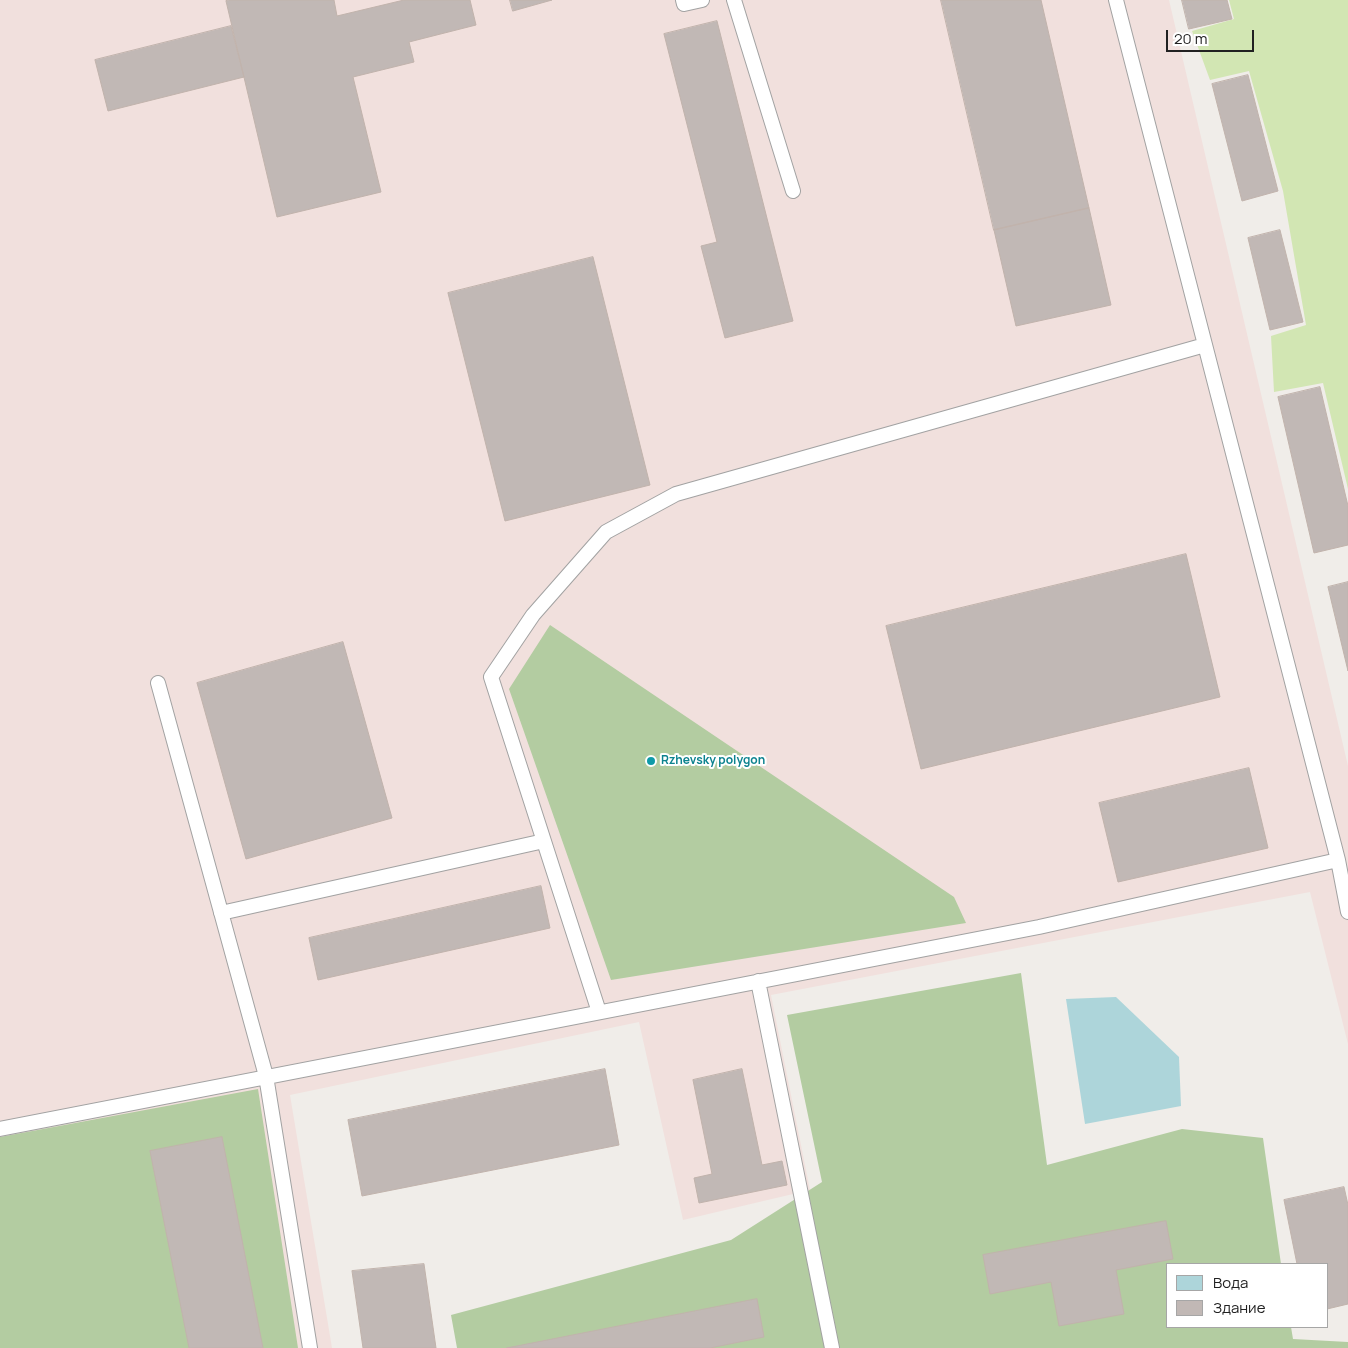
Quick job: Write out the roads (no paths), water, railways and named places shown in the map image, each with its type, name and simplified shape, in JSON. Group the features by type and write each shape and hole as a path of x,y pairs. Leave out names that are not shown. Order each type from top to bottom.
{"lane":[{"path":"683,0 684,4 702,0"},
{"path":"734,0 793,192"},
{"path":"1116,0 1338,860 1348,912"},
{"path":"599,1012 491,677 534,616 606,532 676,494 1205,345"},
{"path":"158,683 266,1076 310,1348"},
{"path":"221,913 544,841"},
{"path":"0,1129 1038,927 1338,860"},
{"path":"758,981 832,1348"}],"water":[{"path":"1116,997 1179,1057 1181,1106 1085,1124 1066,999"}],"place":[{"name":"Rzhevsky polygon","path":"651,761"}]}
